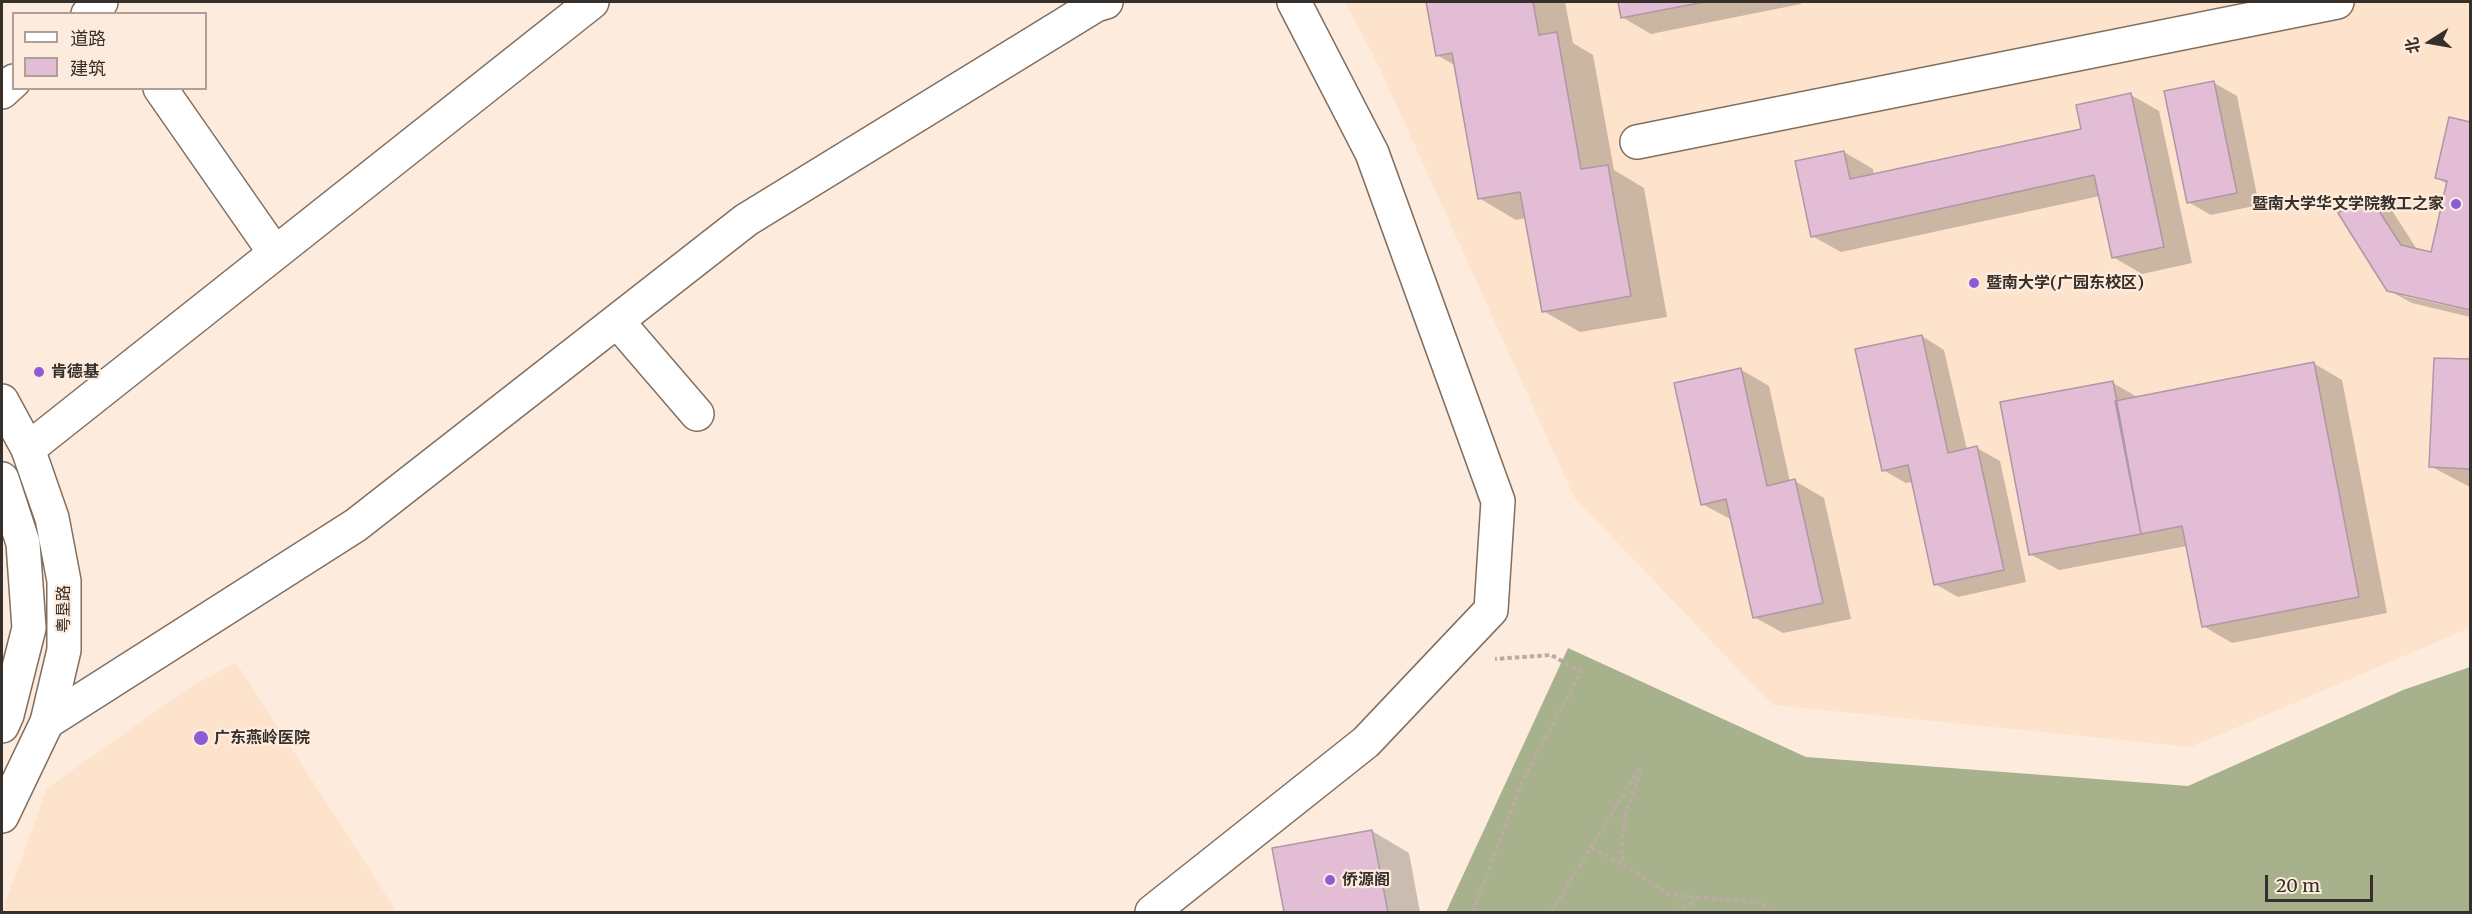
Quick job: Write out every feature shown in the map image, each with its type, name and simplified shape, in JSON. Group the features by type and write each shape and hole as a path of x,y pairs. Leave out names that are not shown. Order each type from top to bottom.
{"street":[{"path":"28,449 592,2"},
{"path":"47,722 356,525 746,220 1096,5 1106,2"},
{"path":"1152,912 1366,742 1491,610 1498,501 1372,153 1294,2"},
{"path":"1637,142 2337,2"},
{"path":"161,90 275,252"},
{"path":"617,321 697,414"},
{"name":"粤垦路","path":"2,401 28,449 52,518 64,581 64,651 47,722 2,816"},
{"path":"2,479 23,543 29,628 7,715 2,726"}],"path":[{"path":"1448,655 1486,659 1551,655 1581,672 1522,782 1473,912"},
{"path":"1551,912 1640,767 1640,777 1626,812 1621,848 1624,865"},
{"path":"1591,848 1624,865 1670,895 1763,903 1770,912"},
{"path":"1676,912 1701,897"}],"shaded area":[{"name":"暨南大学(广园东校区)","path":"1345,2 2470,2 2470,628 2191,747 1772,705 1574,497 1380,69"},
{"name":"广东燕岭医院","path":"236,662 397,912 2,912 47,788 189,688"}],"green space":[{"path":"1568,648 1806,757 2188,786 2403,690 2470,667 2470,912 1446,912"}],"building":[{"path":"1426,2 1533,2 1539,35 1557,32 1581,169 1608,165 1631,296 1542,312 1520,192 1478,199 1452,53 1436,56"},
{"path":"1618,2 1704,2 1621,18"},
{"path":"2214,81 2237,193 2187,203 2164,91"},
{"path":"2131,93 2164,247 2112,258 2094,175 1811,237 1795,161 1844,151 1850,179 2081,129 2076,105"},
{"name":"暨南大学华文学院教工之家","path":"2449,117 2470,122 2470,310 2387,291 2338,213 2368,194 2401,245 2431,252 2447,181 2435,178"},
{"path":"1922,335 1948,453 1977,446 2004,570 1934,585 1908,465 1882,471 1855,349"},
{"path":"2434,358 2470,359 2470,469 2429,467"},
{"path":"2314,362 2359,597 2202,627 2182,526 2141,534 2115,401"},
{"path":"1741,368 1767,486 1795,479 1823,603 1753,618 1726,499 1701,505 1674,383"},
{"path":"2113,381 2141,534 2029,555 2000,402"},
{"name":"侨源阁","path":"1372,830 1388,912 1284,912 1272,848"}],"place":[{"name":"暨南大学华文学院教工之家","path":"2456,204"},
{"name":"暨南大学(广园东校区)","path":"1974,283"},
{"name":"肯德基","path":"39,372"},
{"name":"广东燕岭医院","path":"201,738"},
{"name":"侨源阁","path":"1330,880"}]}
